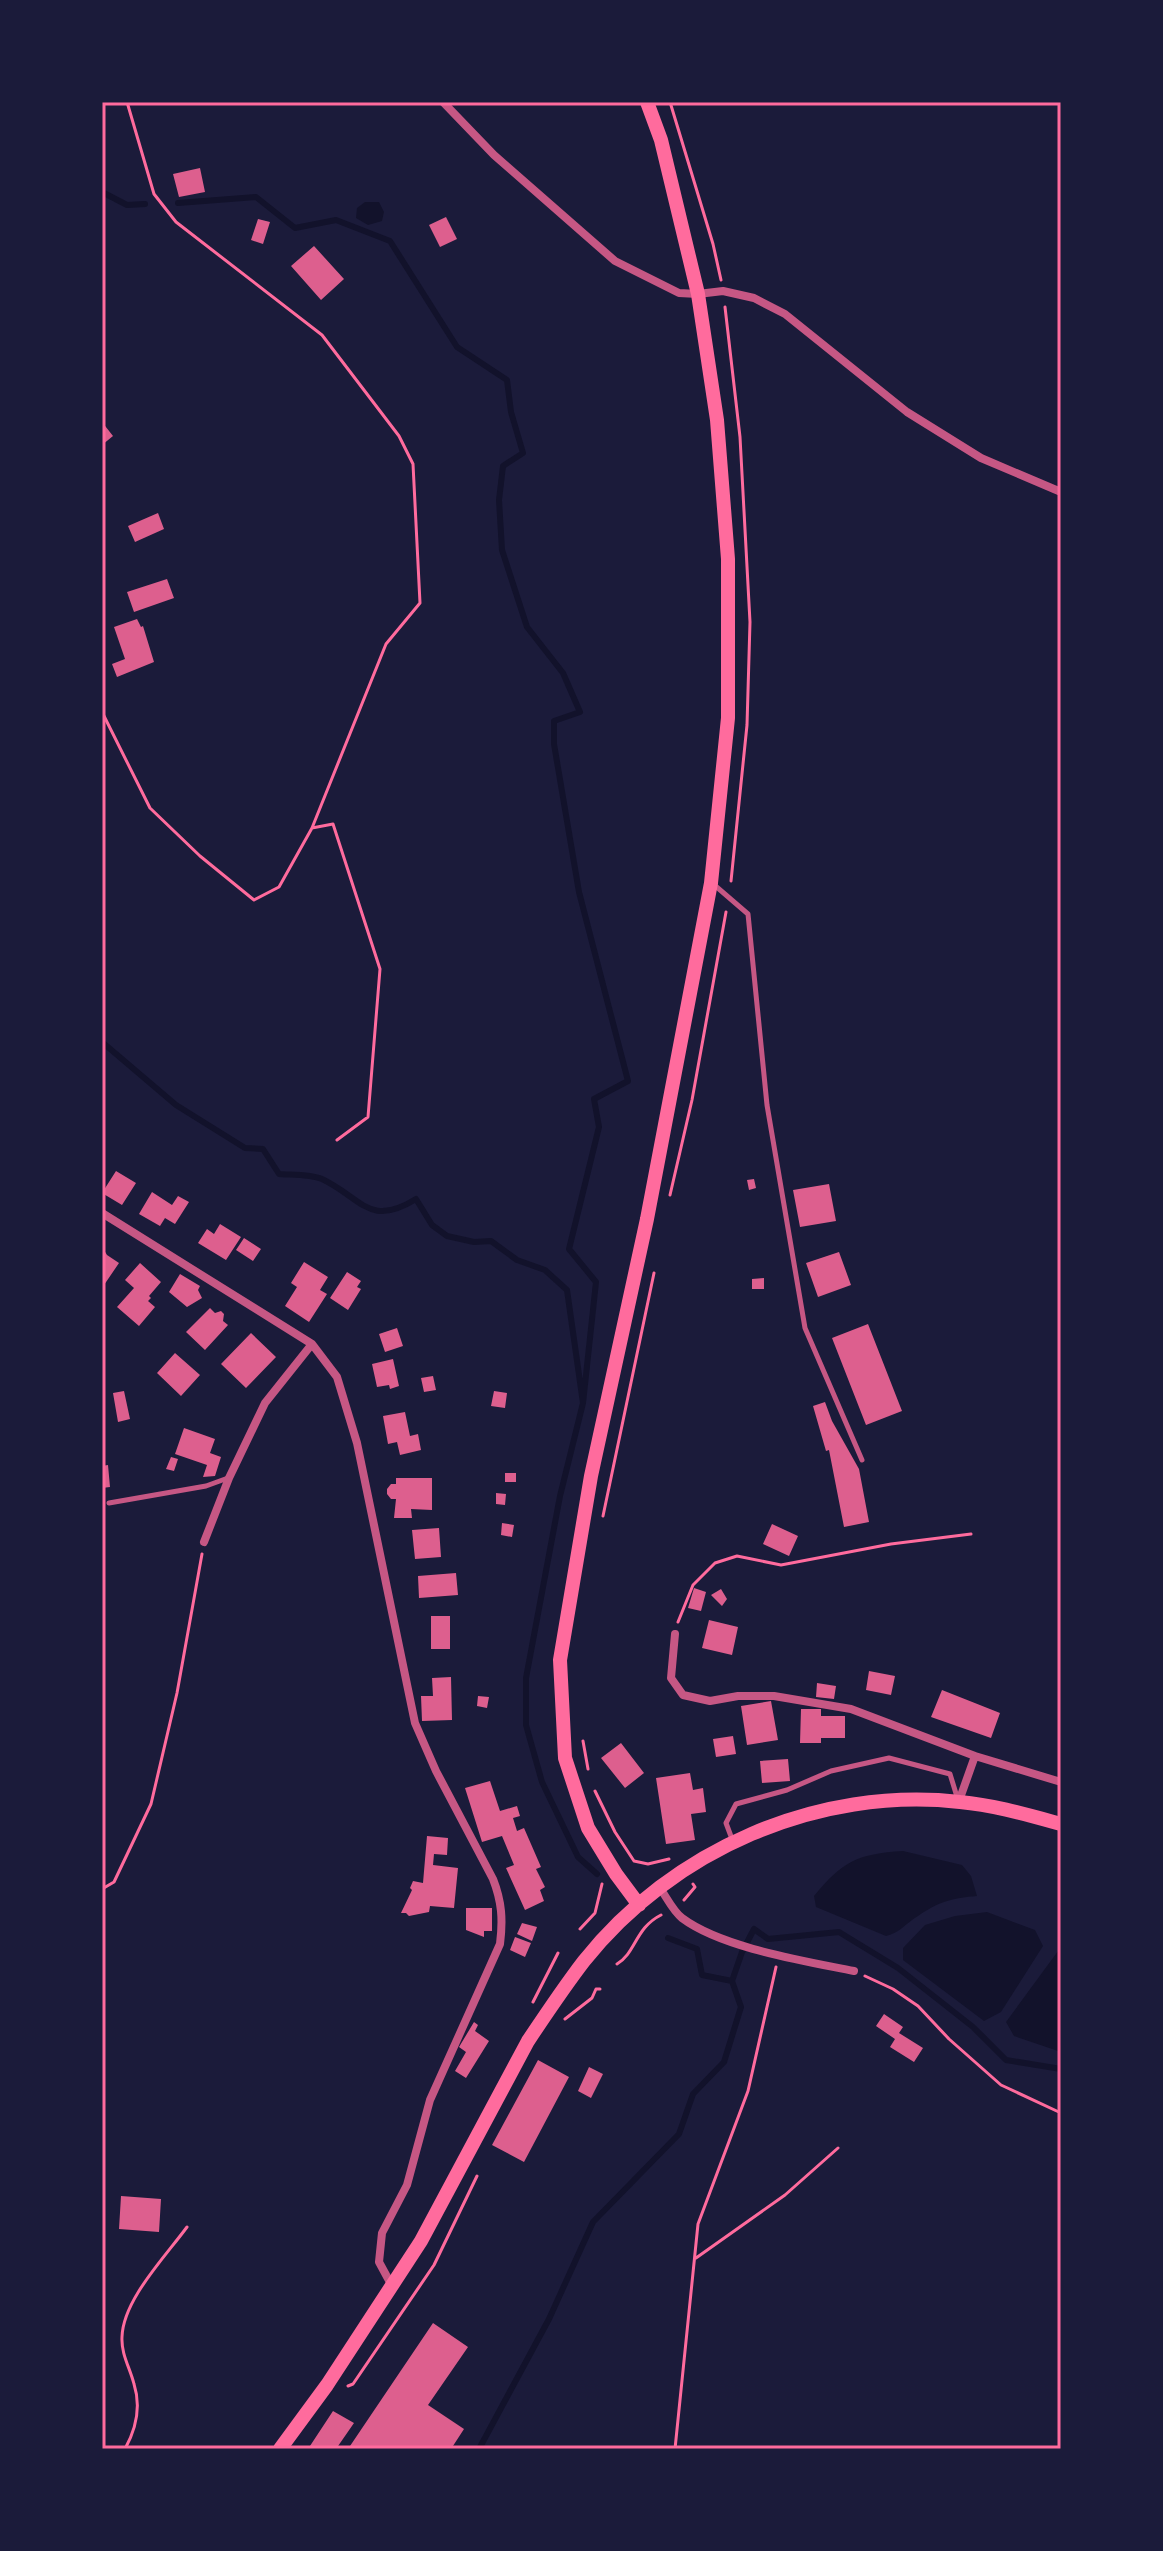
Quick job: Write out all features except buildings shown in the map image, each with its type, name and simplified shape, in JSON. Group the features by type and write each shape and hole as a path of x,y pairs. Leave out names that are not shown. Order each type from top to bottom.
{"main road":[{"path":"639,1905 588,1828 565,1758 560,1660 591,1476 647,1219 711,883 728,718 728,559 717,420 698,294 661,140 647,102"},
{"path":"280,2449 327,2385 421,2241 528,2041 584,1960 660,1888 733,1842 766,1826 809,1812 839,1807 902,1800 959,1801 1010,1810 1061,1824"}],"street":[{"path":"443,102 494,155 615,261 679,293 723,291 754,298 785,314 907,412 981,458 1061,492"},
{"path":"102,1213 312,1344 337,1377 357,1443 415,1723 500,1898 503,1922 500,1944 430,2100 407,2185 382,2233 379,2262 392,2287"},
{"path":"204,1542 229,1478 265,1403 312,1344"},
{"path":"675,1634 671,1678 683,1695 710,1701 738,1696 774,1696 851,1709 975,1756 1061,1782"},
{"path":"959,1801 975,1756"},
{"path":"660,1888 681,1917 717,1938 779,1956 854,1971"}],"lane":[{"path":"711,883 748,914 767,1105 805,1328 862,1460"},
{"path":"109,1503 206,1486 229,1478"},
{"path":"733,1842 726,1823 736,1804 787,1790 831,1771 889,1758 950,1774 959,1801"}],"path":[{"path":"102,712 150,808 200,856 254,900 279,887 312,828 386,644 420,603 413,464 399,436 322,335 176,222 154,194 127,102"},
{"path":"670,102 713,244 723,291"},
{"path":"312,828 333,824 380,969 368,1117 337,1140"},
{"path":"675,1634 693,1585 715,1563 737,1556 781,1565 891,1544 971,1534"},
{"path":"102,1889 114,1882 151,1804 177,1693 204,1542"},
{"path":"580,1929 595,1913 600,1885 616,1874"},
{"path":"617,1964 625,1959 638,1933 653,1918 674,1908"},
{"path":"675,2449 698,2224 748,2091 779,1956"},
{"path":"854,1971 893,1989 918,2006 949,2039 1001,2085 1061,2113"},
{"path":"694,2259 785,2195 838,2148"},
{"path":"125,2449 139,2408 122,2337 128,2308 187,2227"}],"shaded area":[{"path":"365,202 379,202 384,212 382,221 368,225 356,218 357,208"},
{"path":"903,1851 962,1865 971,1876 977,1896 939,1904 886,1936 816,1907 814,1896 843,1867 862,1857"},
{"path":"987,1912 1035,1930 1043,1946 1001,2012 984,2021 903,1960 903,1948 925,1925 955,1916"},
{"path":"1061,1947 1061,2052 1014,2036 1006,2022"}],"waterway":[{"path":"102,192 127,205 145,204"},
{"path":"178,203 256,197 295,228 336,220 390,241 457,347 507,380 511,412 523,453 503,466 499,500 502,550 527,627 563,673 580,712 554,721 554,744 579,892 628,1081 594,1099 599,1127 569,1249 596,1282 583,1403"},
{"path":"102,1042 176,1105 245,1148 263,1149 279,1174 322,1179 376,1210 387,1211 416,1199 432,1225 447,1236 474,1242 491,1241 517,1260 545,1270 567,1290 583,1403 560,1496 526,1678 526,1725 542,1782 578,1857 597,1874"},
{"path":"479,2449 549,2319 593,2222 679,2134 693,2094 724,2062 741,2007 732,1981 754,1929 768,1939 839,1932 898,1968 973,2027 1006,2060 1061,2069"},
{"path":"668,1938 697,1949 702,1975 732,1981"}]}
